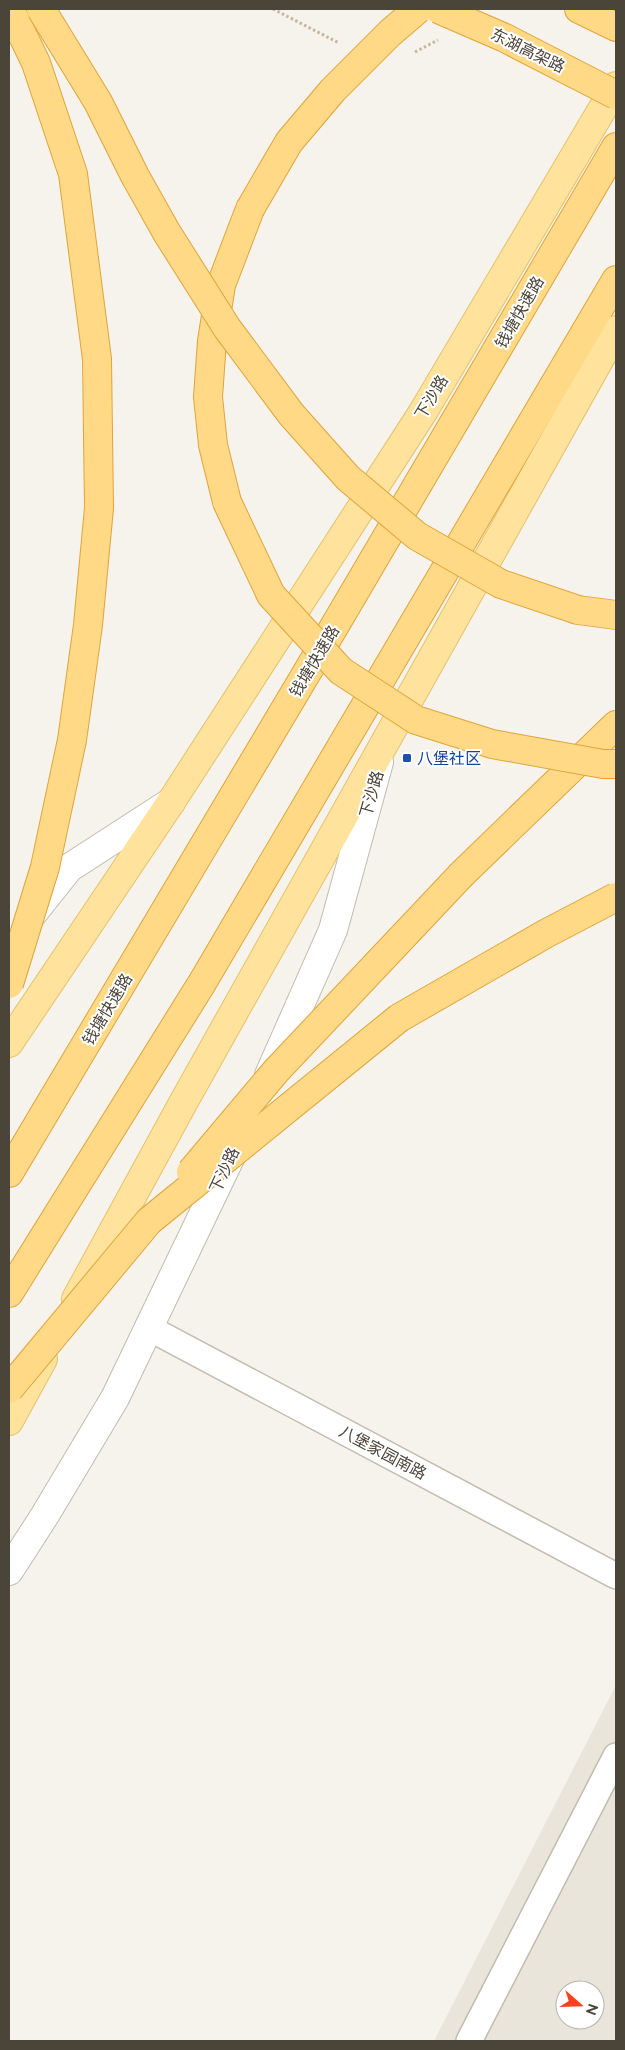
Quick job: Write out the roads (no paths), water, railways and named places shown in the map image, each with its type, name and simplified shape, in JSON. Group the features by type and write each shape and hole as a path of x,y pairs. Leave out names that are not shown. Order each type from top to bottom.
{"highway":[{"path":"9,984 45,867 72,740 88,625 99,508 97,359 72,174 55,116 36,63 10,9"},
{"path":"40,9 98,102 135,176 163,225 227,328 291,414 348,478 417,536 501,584 578,610 616,615"},
{"path":"418,9 390,32 333,90 296,135 250,209 222,285 212,341 208,397 213,445 227,502 271,595 341,671 416,720 492,744 603,764 616,764"},
{"name":"东湖高架路","path":"438,9 505,38 616,95"},
{"path":"579,9 616,27"},
{"name":"钱塘快速路","path":"9,1173 286,708 616,146"},
{"path":"9,1293 202,983 616,280"},
{"path":"9,1389 276,1071 462,874 616,725"},
{"path":"149,1221 399,1018 547,933 616,897"}],"main road":[{"path":"460,9 616,81"},
{"name":"下沙路","path":"9,1043 171,802 423,412 616,86"},
{"name":"下沙路","path":"9,1421 183,1102 616,330"}],"street":[{"name":"下沙路","path":"9,1571 115,1398 290,1032 333,930 384,744"},
{"name":"下沙路","path":"9,944 68,868 171,802"},
{"name":"八堡家园南路","path":"149,1328 616,1576"},
{"path":"469,2041 616,1756"}],"place":[{"name":"八堡社区","path":"407,758"}]}
